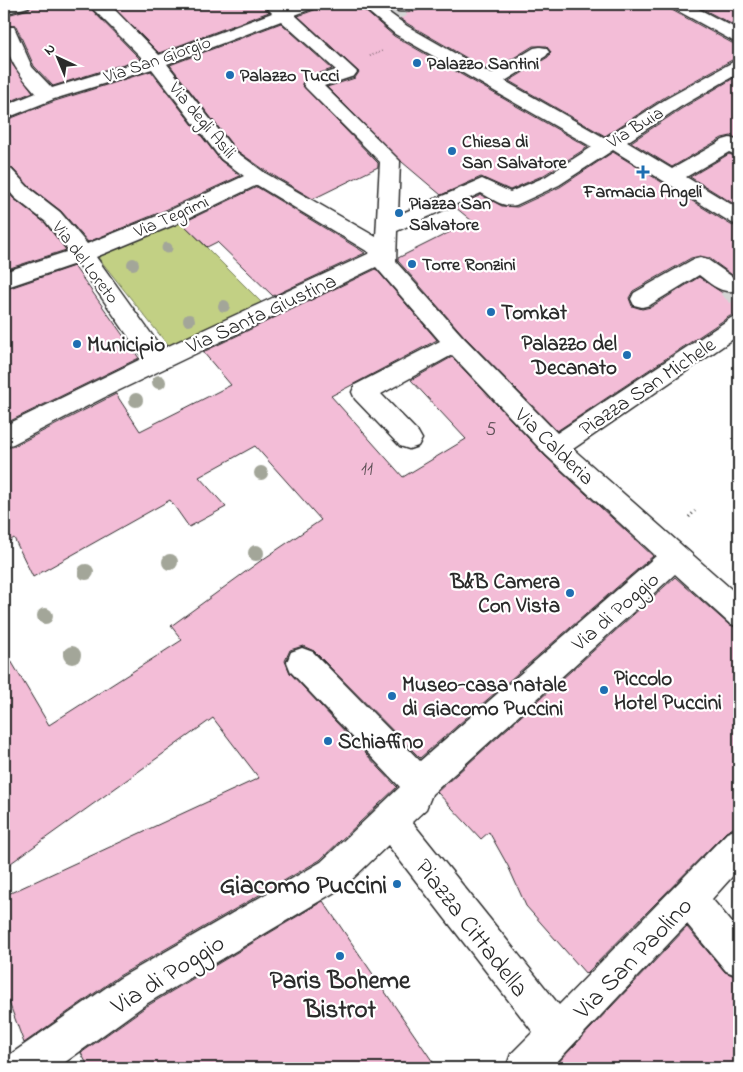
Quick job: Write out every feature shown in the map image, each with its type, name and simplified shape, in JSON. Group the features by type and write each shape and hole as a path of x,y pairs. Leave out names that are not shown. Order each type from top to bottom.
{"street":[{"path":"4,9 22,4"},
{"path":"101,7 123,4"},
{"name":"Via San Giorgio","path":"4,113 48,96 156,62 278,9 310,4"},
{"path":"677,4 739,37"},
{"name":"Via degli Asili","path":"101,7 156,62 228,156 258,177 307,205 385,257"},
{"path":"278,9 348,72 312,84 390,161 385,257"},
{"path":"378,10 401,30 491,82 672,177 739,218"},
{"path":"5,29 24,69 48,96"},
{"path":"491,82 540,52"},
{"name":"Via Buia","path":"386,228 482,186 509,200 552,181 674,103 739,66"},
{"path":"672,177 730,144 739,150"},
{"name":"Via del Loreto","path":"4,172 22,193 53,217 83,254 158,362"},
{"name":"Via Tegrimi","path":"4,280 83,254 169,219 258,177"},
{"name":"Via Calderia","path":"385,257 455,343 554,448 739,614"},
{"name":"Via Santa Giustina","path":"4,437 94,391 385,257"},
{"path":"642,299 700,265 728,285"},
{"name":"Piazza San Michele","path":"554,448 739,324"},
{"path":"409,439 364,392 455,343"},
{"name":"Via di Poggio","path":"419,783 675,557"},
{"path":"302,662 419,783 414,797 389,820"},
{"name":"Via di Poggio","path":"25,1068 133,991 333,874 389,820"},
{"name":"Piazza Cittadella","path":"389,820 558,1034"},
{"name":"Via San Paolino","path":"526,1068 739,845"},
{"path":"689,899 739,958"}],"path":[{"path":"689,517 695,511"}],"green space":[{"path":"179,220 264,305 171,349 97,256"}],"building":[{"path":"32,4 86,4 140,59 53,86 34,66 16,26 4,25 4,16 29,9"},
{"path":"110,4 262,4 269,12 159,53"},
{"path":"320,4 357,4 394,36 588,147 544,175 510,190 481,177 441,195 402,162 327,87 355,78 359,72 298,16 317,9"},
{"path":"380,4 396,4 394,8 396,12 405,13 418,10 424,4 667,4 670,9 732,43 739,44 739,59 732,60 665,97 605,136 509,81 548,57 551,52 546,46 533,46 491,72 408,24"},
{"path":"693,4 739,4 739,28"},
{"path":"281,23 332,69 305,78 302,85 378,163 378,167 313,199 266,171 236,150 170,65"},
{"path":"4,42 12,64 33,92 4,104"},
{"path":"151,71 220,160 240,176 161,212 88,242 61,211 30,187 12,168 6,166 4,163 4,121 55,101"},
{"path":"739,75 739,139 731,136 722,138 672,167 631,142 681,109"},
{"path":"613,152 731,225 739,227 739,280 709,258 700,256 691,258 633,291 629,298 632,306 642,309 651,307 699,277 721,292 732,293 739,289 739,314 730,316 557,431 464,336 398,261 398,258 472,221 455,207 481,195 502,206 517,207 560,187"},
{"path":"729,154 739,158 739,207 690,177"},
{"path":"257,187 365,253 273,296 217,242 207,247 182,223"},
{"path":"4,188 14,199 45,223 66,250 4,270"},
{"name":"Municipio","path":"74,266 139,358 4,424 4,290"},
{"path":"376,269 437,340 331,396 403,477 466,439 411,380 452,357 545,456 653,556 420,758 314,651 303,646 290,650 285,661 290,673 397,787 320,860 119,976 24,1043 4,989 4,896 259,778 213,718 4,868 4,649 49,725 182,640 171,626 321,520 255,446 199,477 226,507 189,527 170,500 33,577 14,538 4,545 4,449 14,446 116,394 140,431 231,385 203,352"},
{"path":"675,577 728,624 739,629 739,823 726,832 586,974 526,906 508,866 489,832 481,839 437,792"},
{"path":"323,901 437,1068 89,1068 81,1053 147,1006"},
{"path":"687,927 725,972 739,978 739,1068 553,1068"}],"tunnel":[{"path":"386,13 404,7"},
{"path":"729,285 739,294"}],"place":[{"name":"Palazzo Santini","path":"417,63"},
{"name":"Palazzo Tucci","path":"230,75"},
{"name":"Chiesa di San Salvatore","path":"452,151"},
{"name":"Farmacia Angeli","path":"643,172"},
{"name":"Piazza San Salvatore","path":"399,213"},
{"name":"Torre Ronzini","path":"412,264"},
{"name":"Tomkat","path":"491,312"},
{"name":"Municipio","path":"77,344"},
{"name":"Palazzo del Decanato","path":"627,355"},
{"name":"B&B Camera Con Vista","path":"570,593"},
{"name":"Piccolo Hotel Puccini","path":"604,690"},
{"name":"Museo-casa natale di Giacomo Puccini","path":"392,696"},
{"name":"Schiaffino","path":"328,741"},
{"name":"Giacomo Puccini","path":"397,884"},
{"name":"Paris Boheme Bistrot","path":"340,956"}]}
